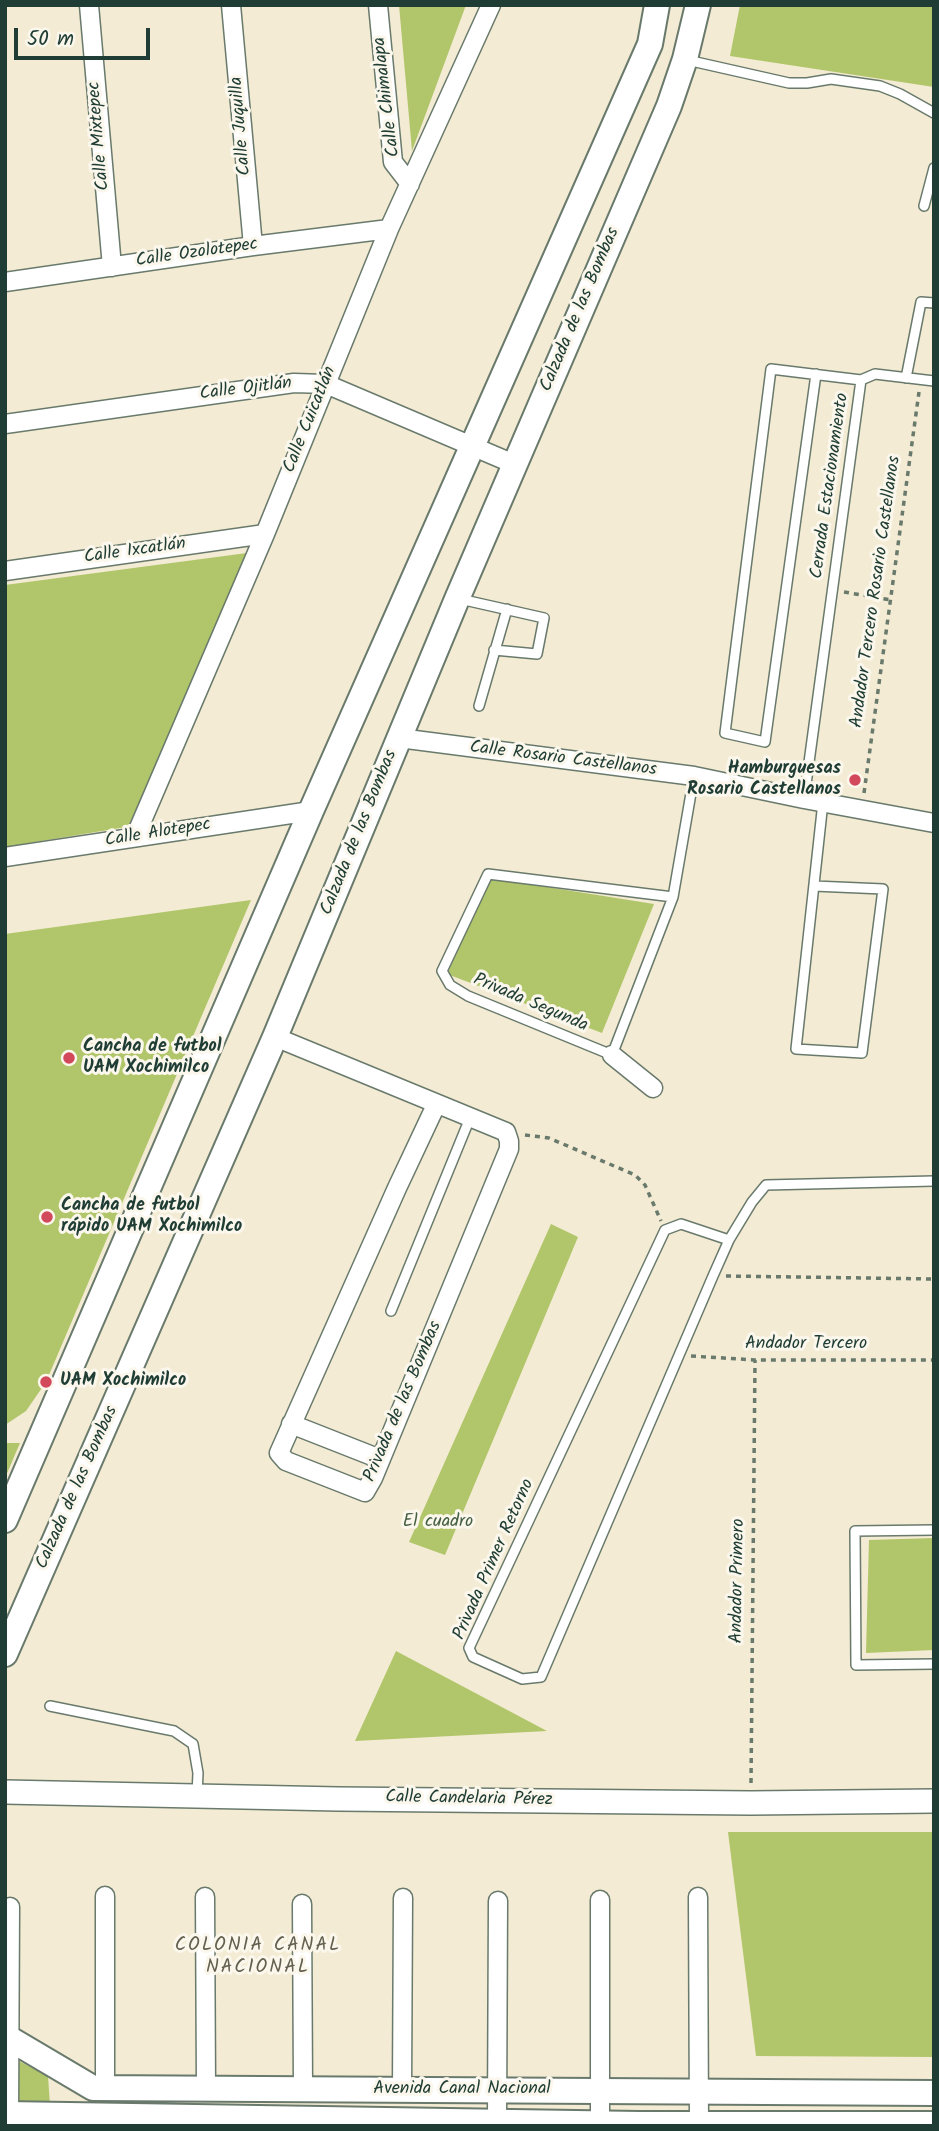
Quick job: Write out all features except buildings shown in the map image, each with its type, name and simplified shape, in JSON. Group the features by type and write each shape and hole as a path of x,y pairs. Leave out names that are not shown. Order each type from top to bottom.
{"main road":[{"path":"5,1520 311,811 650,44 657,5"},
{"name":"Calzada de las Bombas","path":"5,1654 275,1037 457,598 669,106 685,59 698,5"},
{"name":"Avenida Canal Nacional","path":"8,2038 93,2088 934,2093"},
{"name":"Avenida Canal Nacional","path":"7,2114 699,2124 934,2123"}],"street":[{"name":"Calle Mixtepec","path":"89,5 112,267"},
{"name":"Calle Juquilla","path":"231,5 253,246"},
{"name":"Calle Chimalapa","path":"378,5 393,162 410,184"},
{"name":"Calle Cuicatlán","path":"135,837 265,534 389,229 491,5"},
{"name":"Calle Ozolotepec","path":"5,282 389,229"},
{"name":"Calle Ojitlán","path":"5,424 294,383 327,384 514,464"},
{"name":"Calle Ixcatlán","path":"5,571 265,534"},
{"name":"Calle Rosario Castellanos","path":"399,738 694,776 934,823"},
{"name":"Calle Alotepec","path":"5,857 311,811"},
{"path":"275,1037 506,1132"},
{"path":"612,1055 653,1088"},
{"name":"Privada de las Bombas","path":"436,1105 279,1453 286,1461 357,1490 365,1492 380,1459 509,1149 506,1132"},
{"path":"292,1424 380,1459"},
{"name":"Calle Candelaria Pérez","path":"5,1792 338,1798 934,1801"},
{"path":"105,1895 105,2088"},
{"path":"205,1897 206,2088"},
{"path":"698,1897 699,2124"},
{"path":"402,2090 403,1898"},
{"path":"600,1899 600,2123"},
{"path":"497,2121 498,1901"},
{"path":"302,1904 303,2089"},
{"path":"7,2114 10,1907"}],"lane":[{"path":"685,59 789,83 831,79 880,86 934,113"},
{"path":"924,206 934,168"},
{"path":"906,378 921,302 934,303"},
{"name":"Cerrada Estacionamiento","path":"804,799 861,380 816,374 771,369 725,733 765,742 816,374"},
{"path":"861,380 875,374 934,381"},
{"path":"457,598 544,618 537,654 494,650"},
{"path":"480,706 507,610"},
{"path":"612,1055 673,897 694,776"},
{"path":"814,886 883,890 862,1053 796,1049 823,802"},
{"name":"Privada Segunda","path":"612,1055 468,996 450,985 442,971 488,874 673,897"},
{"path":"391,1311 470,1118"},
{"name":"Privada Primer Retorno","path":"665,1230 470,1648 472,1657 522,1679 541,1678 677,1355 729,1240 752,1202 766,1185 934,1181"},
{"path":"665,1230 681,1224 729,1240"},
{"path":"934,1530 855,1531 856,1665 934,1664"},
{"path":"50,1706 174,1731 193,1744 198,1773 197,1795"}],"path":[{"name":"Andador Tercero Rosario Castellanos","path":"862,809 921,379"},
{"path":"832,590 891,600"},
{"path":"506,1132 549,1138 635,1175 645,1185 665,1230"},
{"path":"713,1276 934,1279"},
{"name":"Andador Tercero","path":"677,1355 755,1360 934,1360"},
{"name":"Andador Primero","path":"751,1802 755,1360"}],"green space":[{"path":"399,5 466,5 412,151"},
{"path":"740,5 934,5 934,87 730,56"},
{"path":"247,553 132,826 5,847 5,585"},
{"path":"490,878 654,904 602,1033 447,974"},
{"path":"251,900 46,1382 26,1411 5,1425 5,934"},
{"name":"El cuadro","path":"551,1224 578,1237 445,1555 409,1542"},
{"path":"5,1443 20,1443 5,1478"},
{"path":"934,1538 934,1650 866,1653 869,1540"},
{"path":"396,1651 547,1731 355,1741"},
{"path":"728,1832 934,1832 934,2057 756,2056"},
{"path":"5,2054 48,2076 50,2105 5,2104"}],"place":[{"name":"Hamburguesas Rosario Castellanos","path":"855,780"},
{"name":"Cancha de futbol UAM Xochimilco","path":"69,1058"},
{"name":"Cancha de futbol rápido UAM Xochimilco","path":"47,1217"},
{"name":"UAM Xochimilco","path":"46,1382"}],"district":[{"name":"COLONIA CANAL NACIONAL","path":"258,1958"}]}
